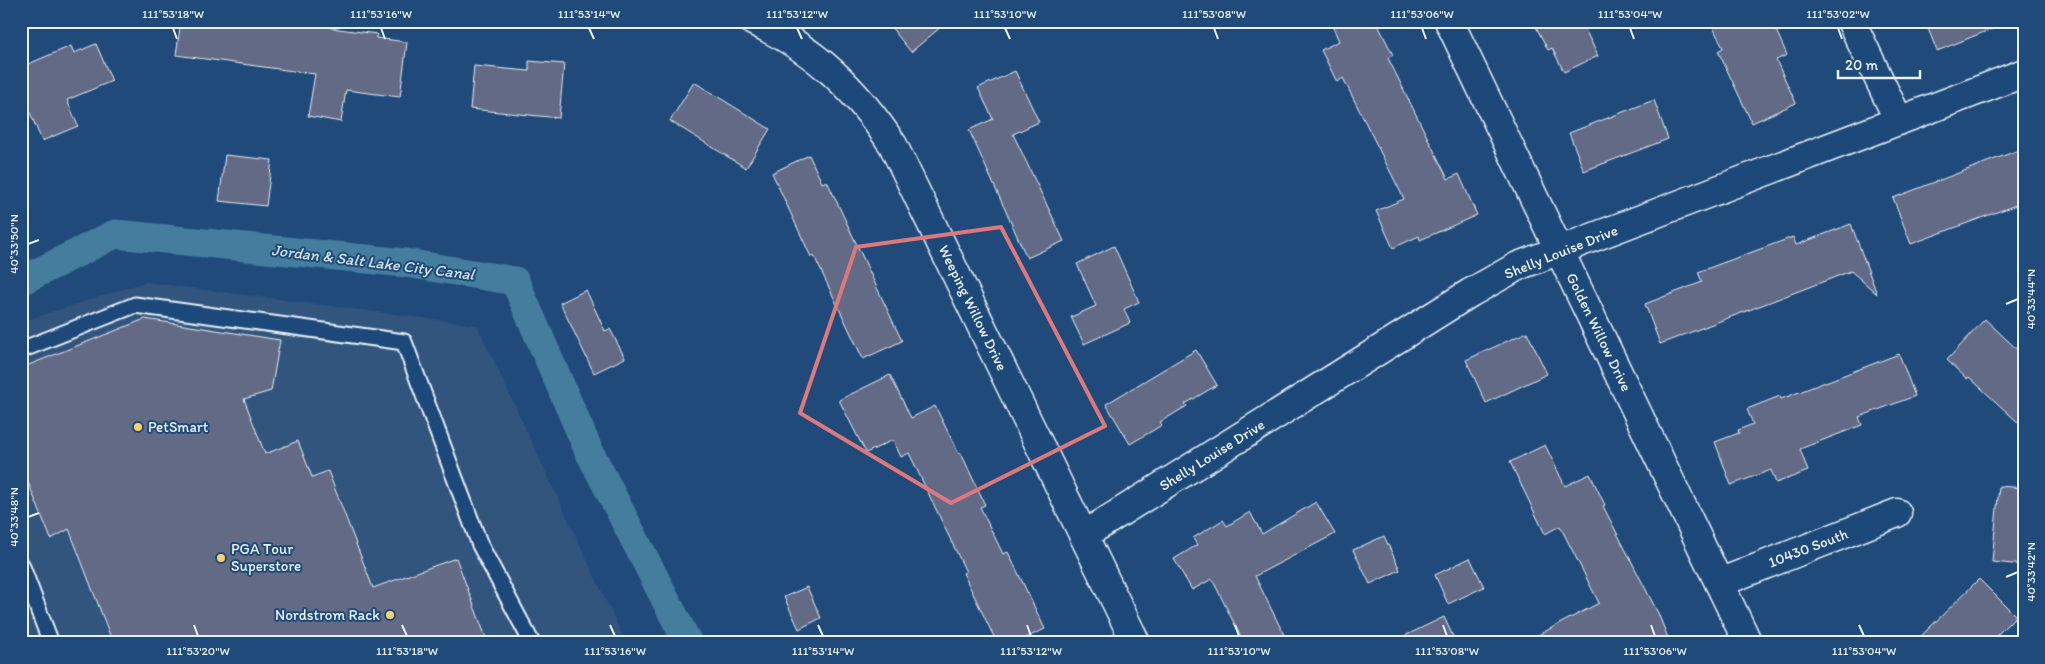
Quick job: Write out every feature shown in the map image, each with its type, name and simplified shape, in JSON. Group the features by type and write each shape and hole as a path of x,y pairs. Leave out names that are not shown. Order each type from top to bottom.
{"street":[{"name":"Weeping Willow Drive","path":"753,21 801,47 828,67 874,117 893,145 1136,643"},
{"name":"Golden Willow Drive","path":"1449,21 1748,643"},
{"path":"1851,21 1899,121"},
{"name":"Shelly Louise Drive","path":"1084,535 1470,293 1518,266 2024,73"},
{"name":"10430 South","path":"1719,583 1897,513"}],"lane":[{"path":"21,350 135,305 404,342 480,545 532,643"},
{"path":"21,564 51,643"}],"highlighted area":[{"path":"1001,227 1105,426 951,503 800,413 856,247"}],"shaded area":[{"path":"145,282 477,325 626,643 21,643 21,322"}],"building":[{"path":"181,21 307,21 332,25 331,28 377,34 376,38 407,42 400,97 346,90 341,122 308,116 315,74 176,55"},
{"path":"886,21 948,21 911,52"},
{"path":"1330,21 1376,21 1393,55 1388,58 1448,179 1459,174 1477,215 1420,240 1419,236 1393,248 1376,211 1404,199 1343,78 1337,82 1321,50 1339,41"},
{"path":"1533,21 1581,21 1598,56 1564,72 1552,48 1548,50"},
{"path":"1710,21 1772,21 1787,55 1776,60 1796,103 1752,123 1718,51 1723,48"},
{"path":"1925,21 2009,21 2009,22 1937,51"},
{"path":"96,44 112,81 67,100 78,126 42,141 28,108 21,111 21,67 71,46 74,53"},
{"path":"529,61 564,64 559,118 470,109 474,66 529,71"},
{"path":"1015,71 1039,122 1013,134 1064,241 1027,258 969,130 993,119 978,88"},
{"path":"694,82 770,129 746,168 670,121"},
{"path":"1654,100 1668,139 1584,171 1569,133"},
{"path":"2024,148 2024,202 1911,244 1893,198"},
{"path":"225,155 272,160 266,206 219,201"},
{"path":"809,155 822,183 827,181 902,341 863,359 814,256 811,257 772,173"},
{"path":"1851,224 1877,294 1851,271 1660,344 1645,304 1702,282 1698,272 1793,237 1796,245"},
{"path":"1114,246 1139,302 1124,309 1130,323 1084,344 1071,317 1096,306 1077,264"},
{"path":"586,290 605,331 610,329 625,358 594,373 560,303"},
{"path":"145,319 280,340 271,391 244,399 265,454 298,441 312,477 328,471 373,588 456,558 488,643 113,643 69,529 51,539 21,465 21,368"},
{"path":"1985,319 2024,356 2024,428 1969,377 1967,379 1947,360"},
{"path":"1527,332 1547,374 1486,403 1466,360"},
{"path":"1196,350 1217,385 1160,422 1162,425 1130,444 1106,404"},
{"path":"1899,354 1915,396 1859,417 1862,425 1800,449 1808,471 1776,483 1771,470 1731,485 1715,442 1739,433 1738,430 1753,424 1747,409 1780,396 1781,399"},
{"path":"890,375 911,418 935,406 959,454 961,453 985,505 980,507 1003,554 1008,552 1045,629 1015,643 997,643 963,573 966,572 909,453 901,457 893,440 866,453 839,400"},
{"path":"1545,445 1565,486 1590,474 1605,505 1603,506 1658,613 1670,643 1523,643 1599,603 1560,526 1545,534 1510,462"},
{"path":"1999,486 2024,488 2024,565 1992,562"},
{"path":"1316,502 1335,534 1255,576 1288,643 1244,643 1212,579 1192,590 1174,559 1197,545 1193,538 1223,520 1227,526 1250,512 1262,534"},
{"path":"1384,536 1400,570 1370,584 1353,550"},
{"path":"1470,558 1484,587 1448,604 1435,575"},
{"path":"1979,579 2016,616 1989,643 1914,643"},
{"path":"807,587 821,618 799,629 784,597"},
{"path":"1444,617 1456,643 1390,643"}],"waterway":[{"name":"Jordan & Salt Lake City Canal","path":"21,281 115,234 406,263 515,281 588,449 688,643"}],"place":[{"name":"PetSmart","path":"138,427"},
{"name":"PGA Tour Superstore","path":"221,558"},
{"name":"Nordstrom Rack","path":"390,615"}]}
